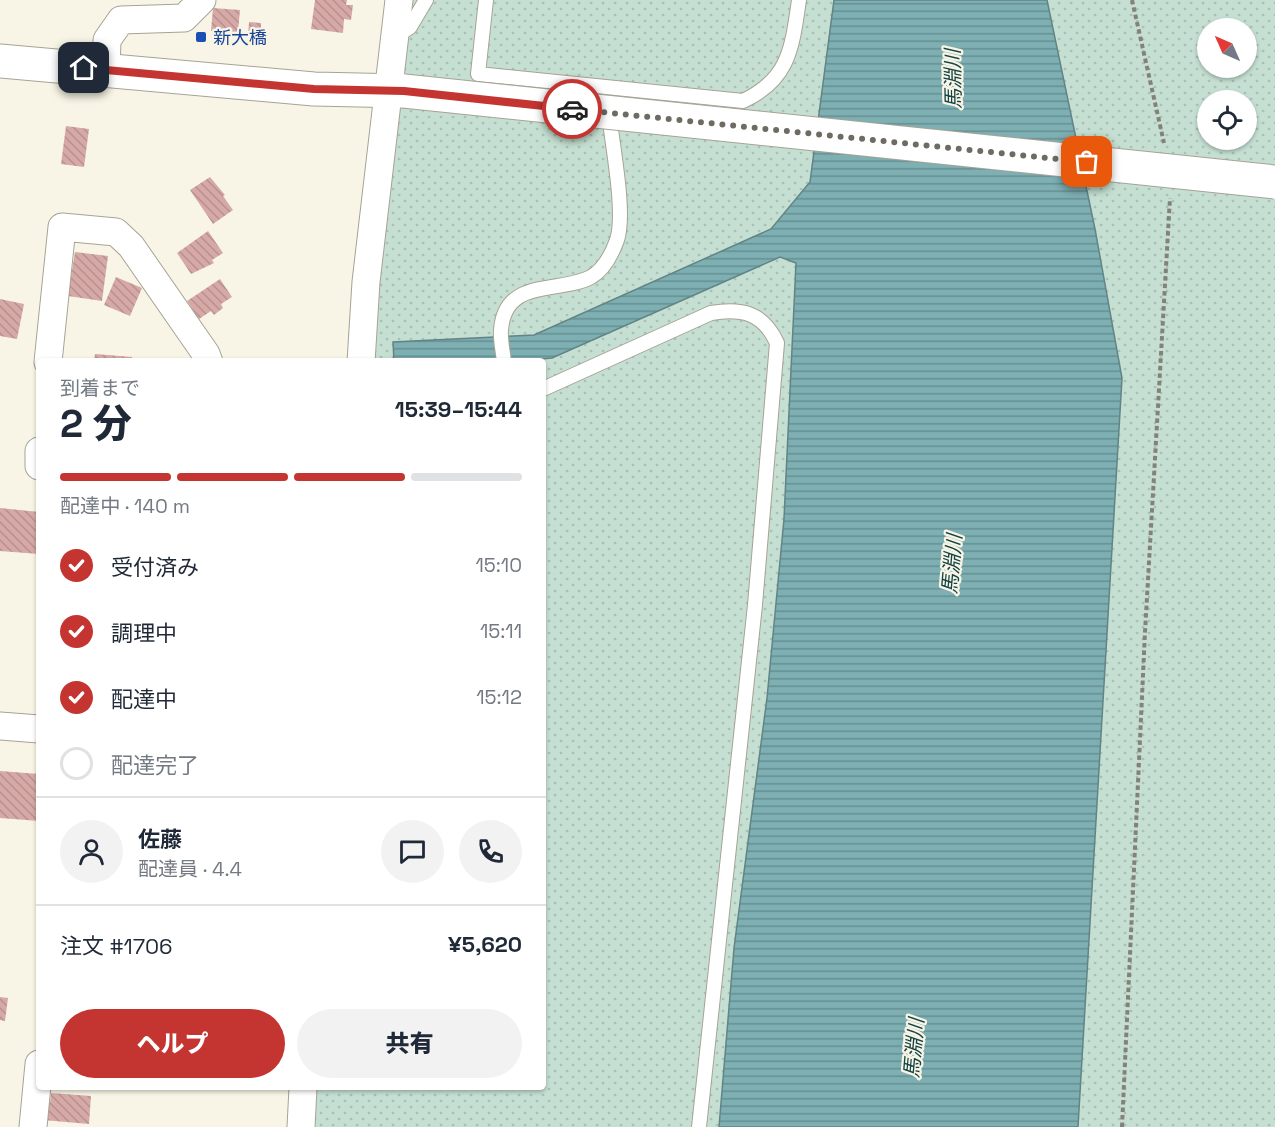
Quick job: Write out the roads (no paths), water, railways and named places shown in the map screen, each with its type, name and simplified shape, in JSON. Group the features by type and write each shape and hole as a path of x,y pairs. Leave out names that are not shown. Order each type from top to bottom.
{"street":[{"path":"106,69 107,40 121,20 184,18 202,0"},
{"path":"362,358 396,91 394,37 399,0"},
{"path":"0,61 314,89 396,91 1275,182"},
{"path":"48,358 62,228 116,232 131,246 208,358"},
{"path":"0,726 36,729"},
{"path":"33,1127 37,1090"},
{"path":"301,1127 303,1090"}],"lane":[{"path":"394,37 410,27 426,0"},
{"path":"486,0 478,74 743,101 761,93 776,80 792,44 799,0"},
{"path":"504,358 501,329 506,313 517,297 531,289 565,285 591,276 607,261 617,239 620,216 606,87"},
{"path":"546,388 711,313 735,309 754,316 770,328 777,343 755,605 699,1127"}],"water":[{"name":"馬淵川","path":"834,0 1047,0 1095,229 1122,378 1078,1127 719,1127 734,948 767,698 784,519 796,263 780,257 552,358 394,358 393,342 534,335 771,229 810,182"}],"place":[{"name":"新大橋","path":"201,37"}]}
